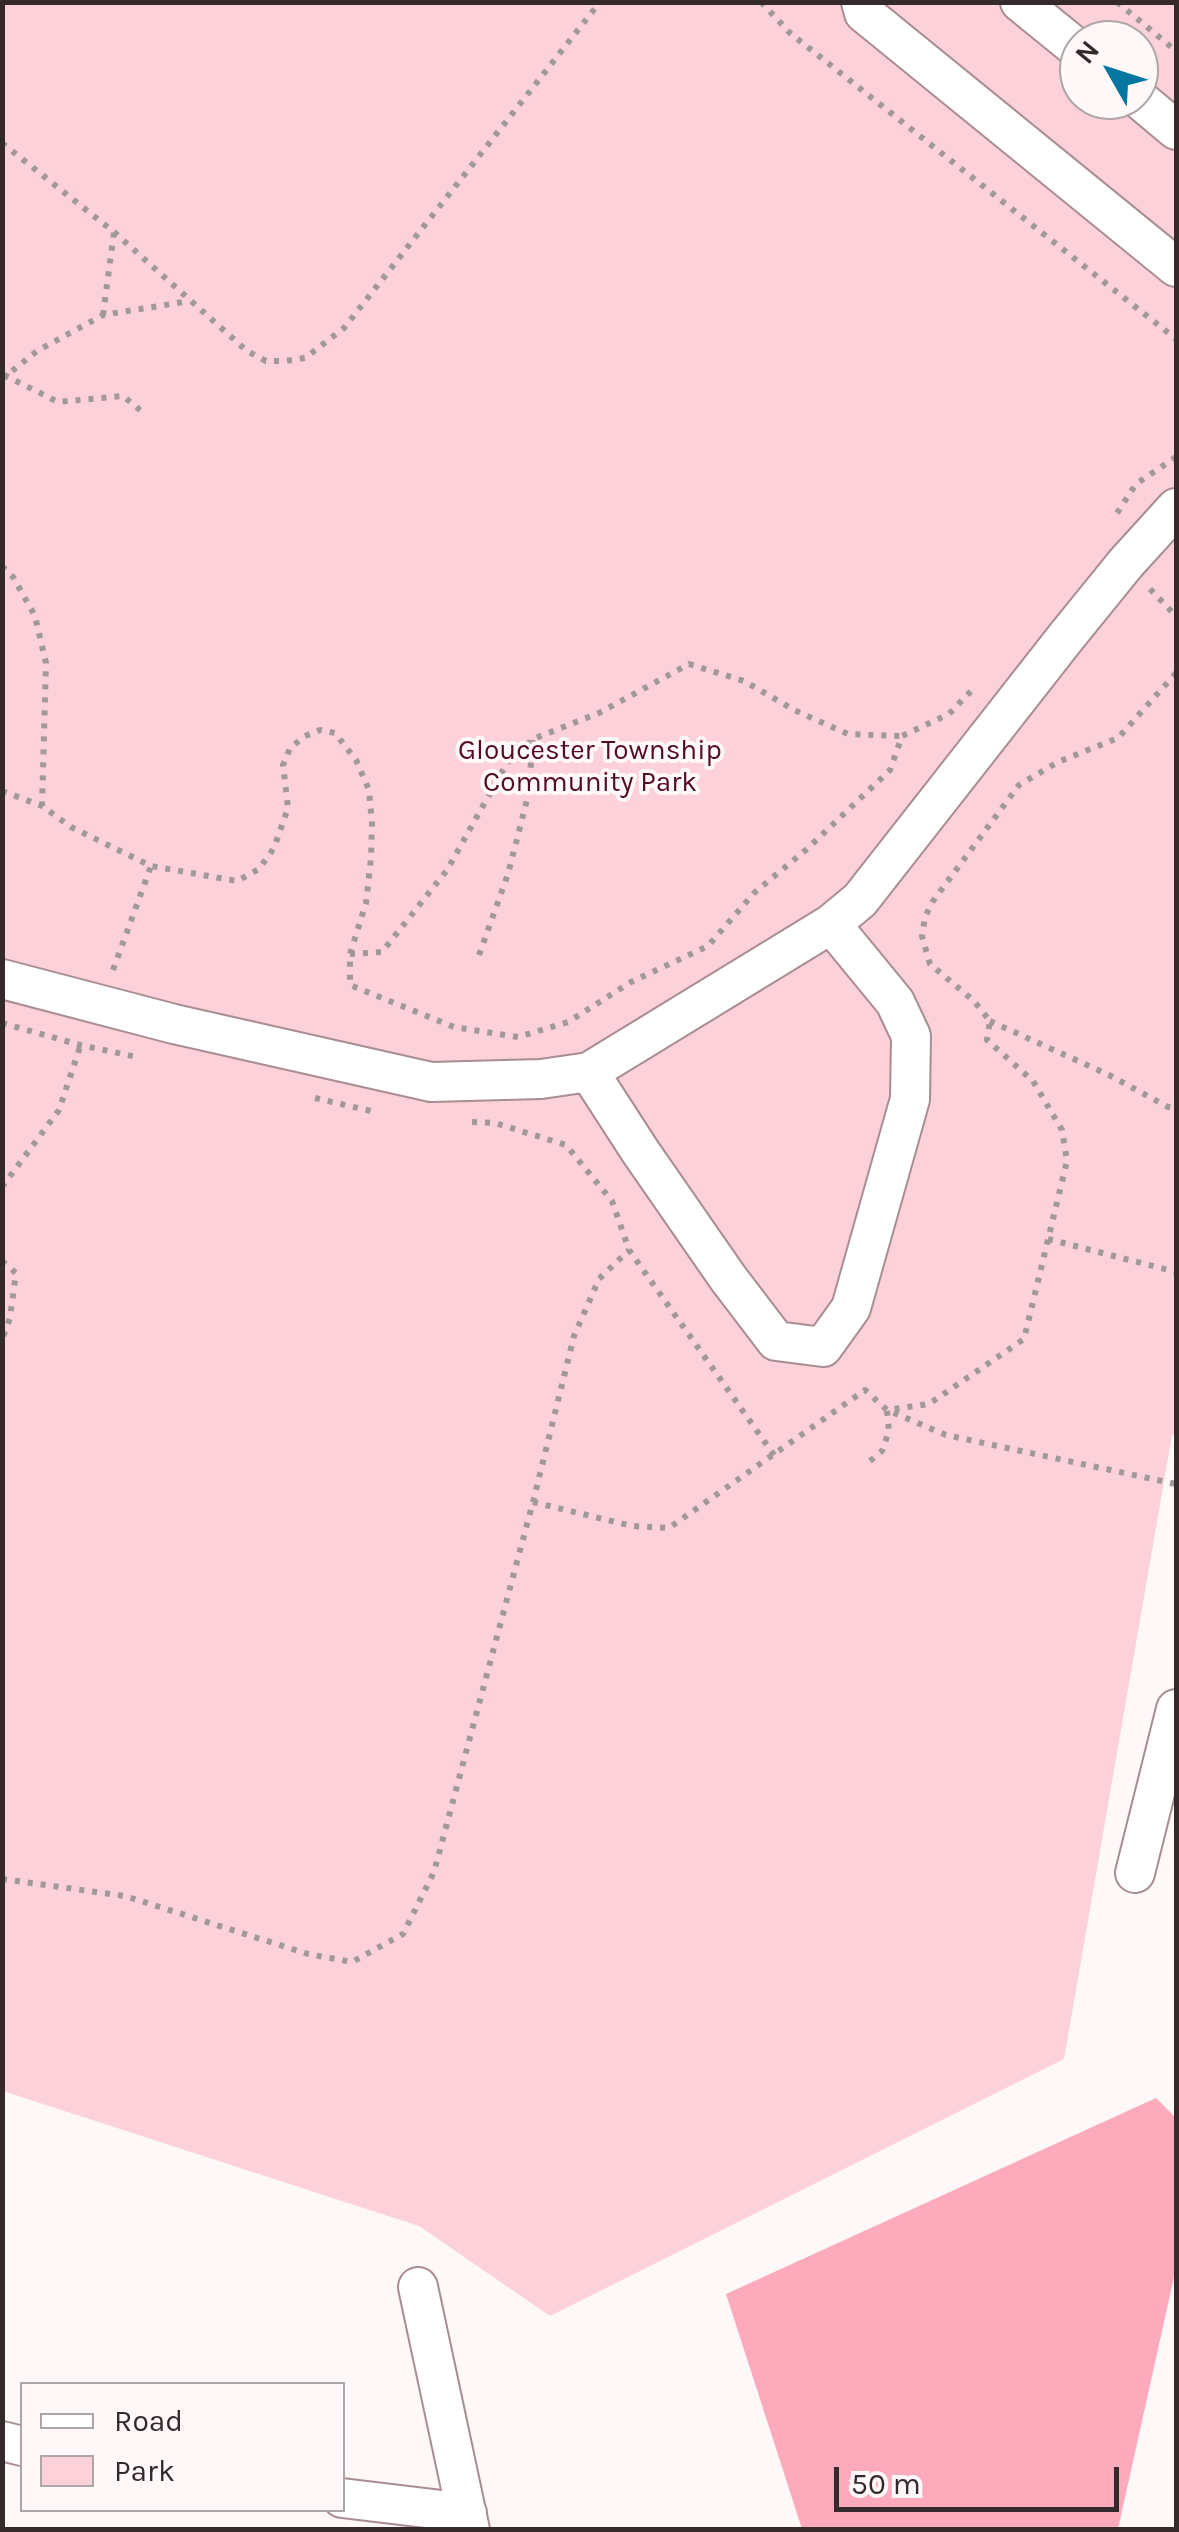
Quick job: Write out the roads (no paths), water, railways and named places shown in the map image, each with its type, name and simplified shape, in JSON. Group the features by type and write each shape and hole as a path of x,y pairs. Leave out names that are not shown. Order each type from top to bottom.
{"street":[{"path":"861,2 864,13 1176,268"},
{"path":"1020,2 1059,34"},
{"path":"2,979 174,1024 431,1082 541,1080 589,1072 831,924 860,900 1066,636 1176,508"},
{"path":"589,1072 717,1262 776,1341 823,1347 851,1308 910,1099 911,1053 911,1036 895,1002 831,924"},
{"path":"1135,1872 1176,1709"},
{"path":"345,2499 469,2521 418,2286"}],"park label":[{"name":"Gloucester Township Community Park","path":"590,767"}]}
